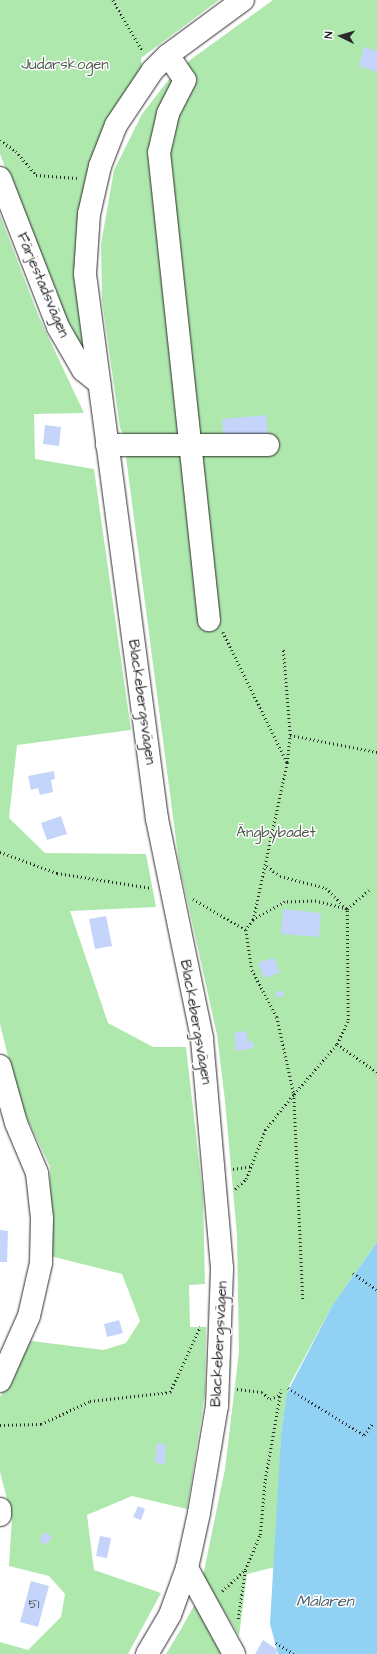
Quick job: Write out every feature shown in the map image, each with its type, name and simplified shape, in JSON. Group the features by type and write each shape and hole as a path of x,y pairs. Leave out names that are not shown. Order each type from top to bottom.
{"street":[{"name":"Blackebergsvägen","path":"147,1654 170,1615 187,1568 211,1454 222,1346 222,1268 217,1187 202,1038 163,888 108,445 85,274 89,214 100,166 116,125 160,62 243,0"},
{"path":"160,62 185,80 168,114 159,152 192,448 209,620"},
{"name":"Färjestadsvägen","path":"0,178 58,327 83,370 99,383"},
{"path":"108,445 192,448 268,445"},
{"path":"0,1066 16,1123 37,1173 42,1218 41,1263 29,1316 0,1381"},
{"path":"0,1509 0,1514"},
{"path":"187,1568 232,1651"}],"path":[{"path":"113,0 160,62"},
{"path":"0,140 16,151 36,175 81,179"},
{"path":"209,620 223,633 287,763"},
{"path":"283,648 290,734 287,763 267,866 253,920 246,930 252,970 277,1017 294,1094 303,1300"},
{"path":"290,734 377,752"},
{"path":"0,852 57,873 163,888 246,930"},
{"path":"217,1187 237,1188 251,1166 265,1130 337,1044 349,1014 347,909 326,888 280,876 267,866"},
{"path":"347,909 369,890"},
{"path":"253,920 285,902 301,900 347,909"},
{"path":"337,1044 377,1072"},
{"path":"228,1169 251,1166"},
{"path":"353,1273 377,1290"},
{"path":"0,1425 40,1424 90,1401 170,1392 198,1328 203,1326"},
{"path":"232,1388 262,1392 270,1399 280,1395"},
{"path":"288,1388 364,1435 372,1424"},
{"path":"232,1651 245,1570 260,1535 265,1480 281,1389"},
{"path":"206,1603 245,1570"},
{"path":"276,1643 294,1654"}],"green space":[{"name":"Judarskogen","path":"0,0 219,0 141,58 142,71 79,218 75,261 84,351 54,294 0,154"},
{"name":"Ängbybadet","path":"273,0 377,0 377,1242 332,1306 288,1388 281,1435 275,1567 247,1574 239,1636 203,1576 225,1469 239,1352 237,1235 225,1101 217,1035 179,863 126,457 132,453 120,428 102,301 101,244 114,170 142,114 170,78 172,81 190,60"},
{"path":"0,215 39,317 84,413 34,414 35,459 94,469 131,730 17,745 9,818 45,853 146,854 156,907 70,911 108,1023 153,1047 186,1047 203,1196 205,1284 189,1285 190,1327 206,1327 205,1394 187,1509 132,1496 87,1515 94,1570 161,1593 128,1654 0,1654 0,1642 28,1650 61,1617 65,1594 49,1576 9,1566 12,1518 0,1472 0,1397 31,1341 104,1350 126,1343 140,1321 122,1274 50,1256 50,1167 19,1101 0,1024"},
{"path":"195,1604 221,1654 166,1654 181,1629"}],"water":[{"name":"Mälaren","path":"377,1242 377,1654 278,1654 270,1624 281,1435 287,1393 332,1306"}],"building":[{"path":"364,47 377,51 377,72 359,66"},
{"path":"266,415 268,435 224,439 222,419"},
{"path":"45,425 61,427 59,446 43,444"},
{"path":"54,771 55,779 51,780 53,792 40,795 38,788 31,790 28,776"},
{"path":"61,816 67,834 47,840 41,823"},
{"path":"283,909 321,913 319,937 281,934"},
{"path":"106,916 112,946 95,949 89,919"},
{"path":"274,957 280,973 264,978 258,963"},
{"path":"276,991 284,992 283,997 275,996"},
{"path":"246,1031 248,1042 253,1041 254,1048 236,1051 234,1033"},
{"path":"0,1230 8,1231 7,1262 0,1262"},
{"path":"119,1320 123,1333 107,1337 104,1324"},
{"path":"157,1443 166,1444 165,1464 155,1463"},
{"path":"138,1506 145,1509 141,1520 133,1517"},
{"path":"45,1532 52,1537 46,1545 39,1540"},
{"path":"100,1536 111,1538 107,1558 96,1556"},
{"path":"31,1581 49,1586 38,1627 20,1622"},
{"path":"263,1640 278,1650 276,1654 255,1654"}]}
